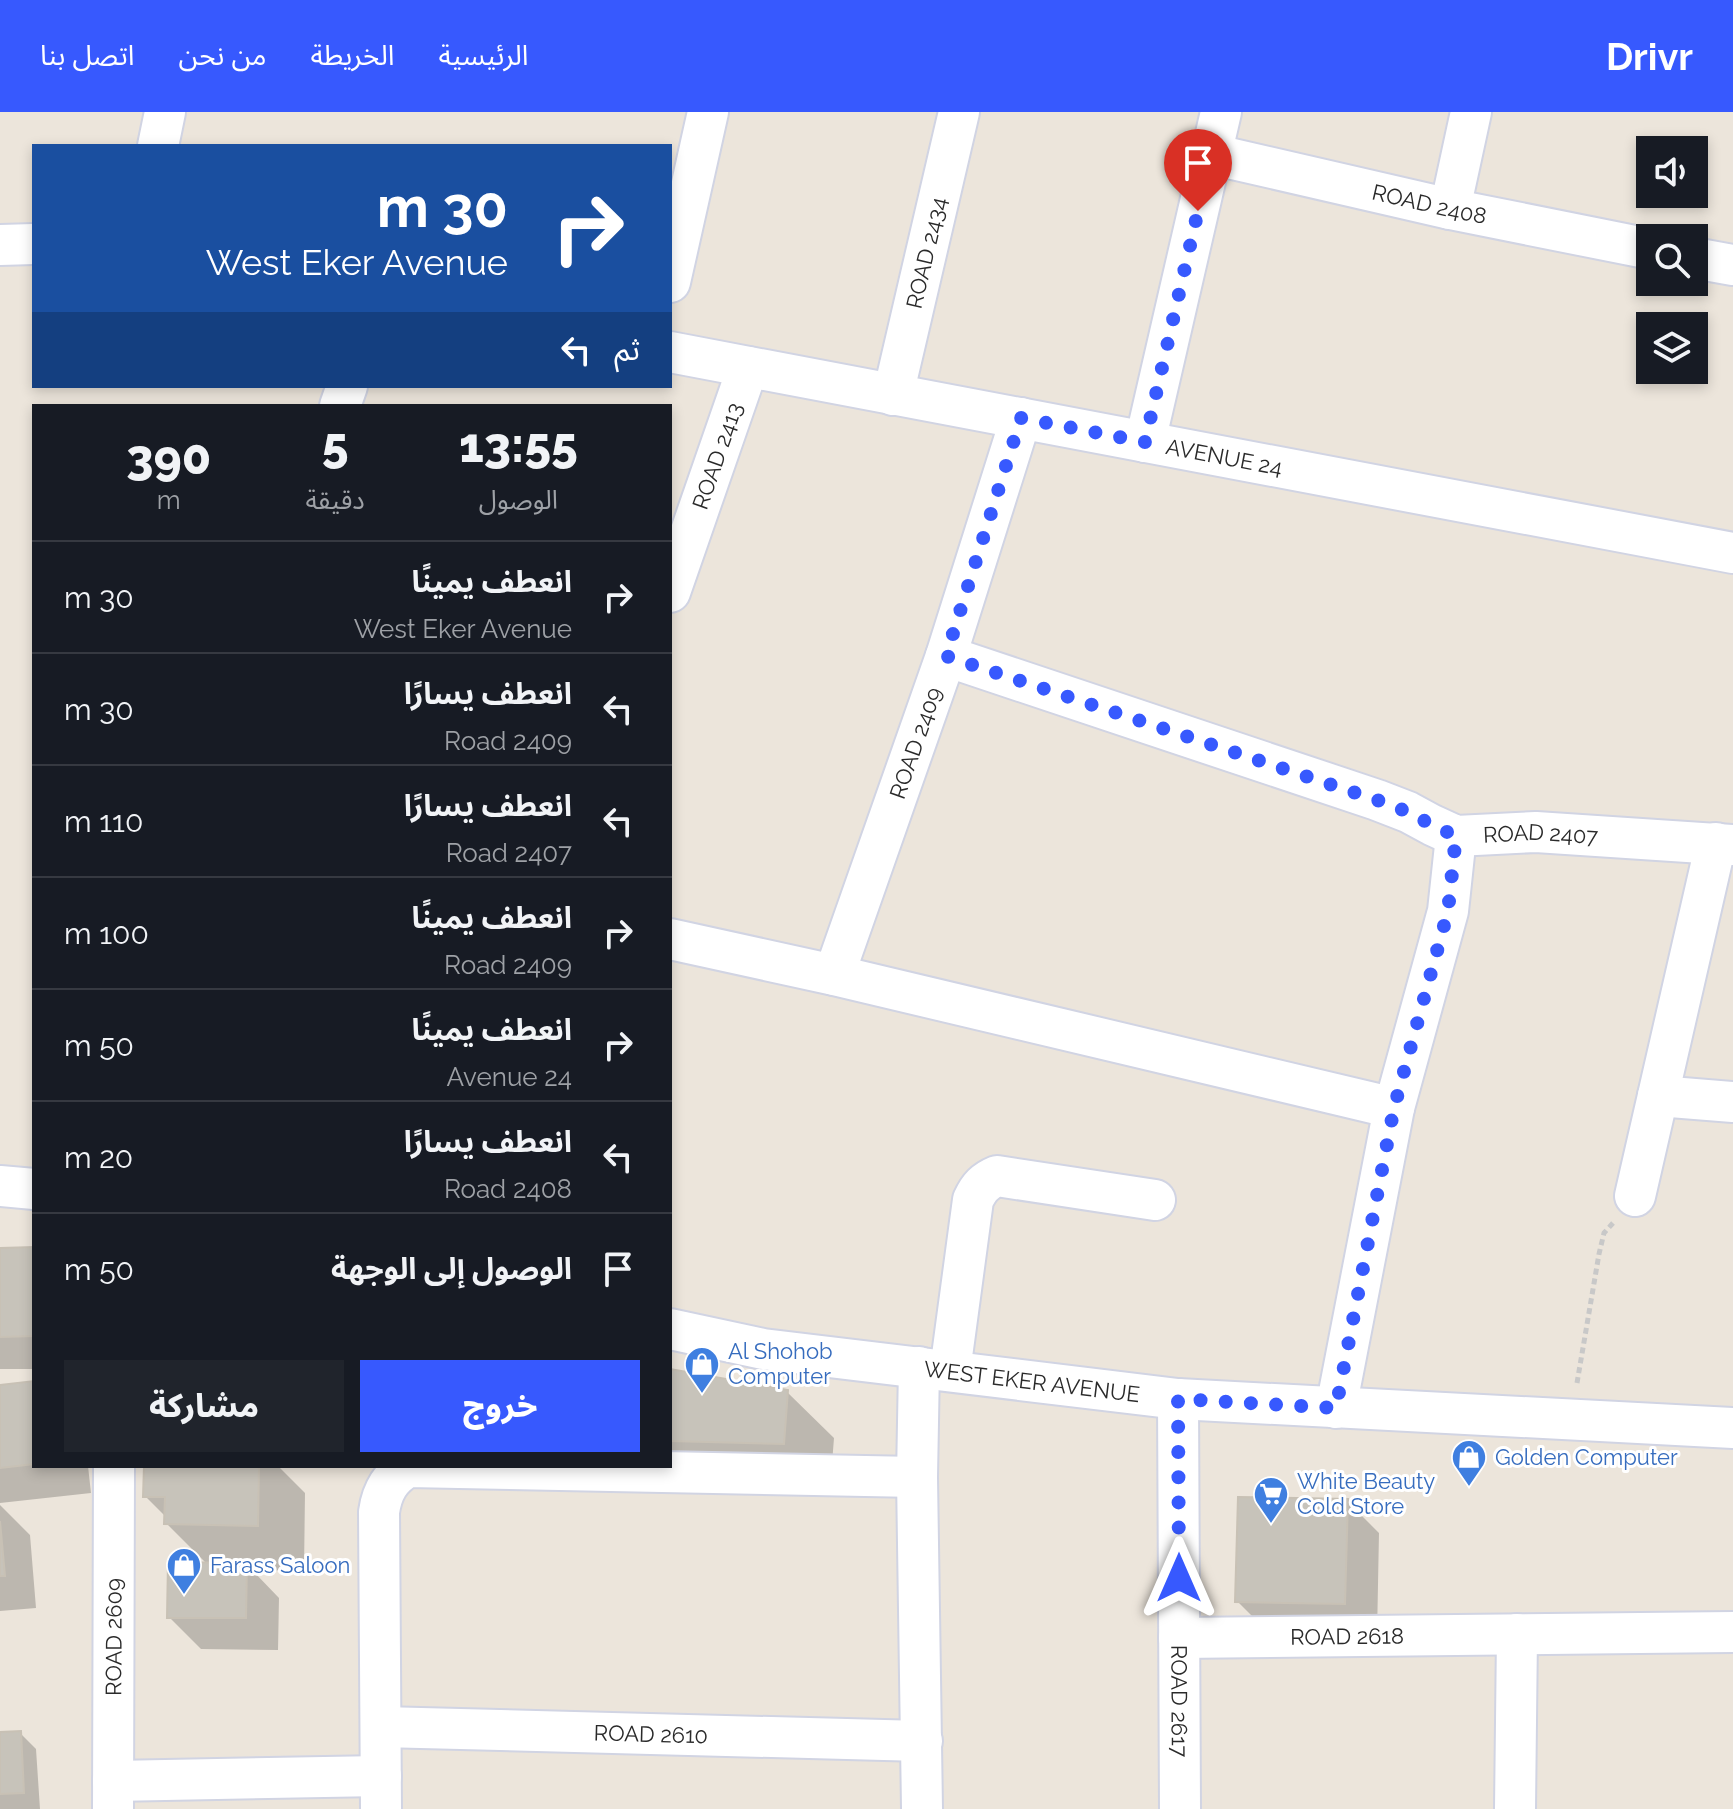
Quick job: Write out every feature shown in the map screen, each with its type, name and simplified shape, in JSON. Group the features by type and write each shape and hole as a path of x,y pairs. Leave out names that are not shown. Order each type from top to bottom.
{"street":[{"path":"158,144 165,112"},
{"path":"672,273 708,112"},
{"name":"ROAD 2434","path":"893,395 959,112"},
{"path":"1145,442 1221,112"},
{"path":"1450,209 1471,112"},
{"name":"ROAD 2408","path":"1211,154 1450,209 1636,246"},
{"path":"0,245 32,244"},
{"path":"1708,261 1733,265"},
{"name":"AVENUE 24","path":"672,352 1733,553"},
{"name":"ROAD 2413","path":"672,586 748,367"},
{"name":"ROAD 2409","path":"834,975 946,656 1021,418"},
{"name":"ROAD 2407","path":"946,656 1377,800 1456,836 1536,832 1724,844"},
{"path":"1336,1408 1394,1108 1448,911 1456,836"},
{"path":"1635,1196 1724,844"},
{"path":"672,939 1394,1108"},
{"path":"1658,1096 1733,1102"},
{"path":"922,1809 917,1477 935,1369 973,1200 978,1189 997,1176 1155,1200"},
{"path":"0,1186 32,1189"},
{"name":"WEST EKER AVENUE","path":"672,1329 763,1349 1178,1399 1733,1428"},
{"name":"ROAD 2617","path":"1178,1399 1180,1809"},
{"name":"ROAD 2609","path":"113,1795 114,1468"},
{"path":"113,1795 381,1792 379,1512 388,1484 406,1468"},
{"path":"459,1468 917,1477"},
{"name":"ROAD 2618","path":"1179,1638 1733,1632"},
{"path":"1515,1809 1517,1634"},
{"name":"ROAD 2610","path":"381,1727 922,1741"}],"path":[{"path":"1571,1420 1604,1233 1635,1196"}],"building":[{"path":"32,1247 32,1336 0,1337 0,1248"},
{"path":"672,1369 788,1390 784,1444 672,1441"},
{"path":"32,1381 32,1464 0,1468 0,1385"},
{"path":"144,1468 259,1468 258,1526 164,1524 165,1497 143,1497"},
{"path":"1238,1497 1348,1499 1345,1604 1235,1602"},
{"path":"0,1521 5,1576 0,1576"},
{"path":"168,1562 247,1563 246,1618 167,1618"},
{"path":"21,1731 24,1793 0,1794 0,1732"}],"place":[{"name":"Al Shohob Computer","path":"702,1395"},
{"name":"Golden Computer","path":"1469,1488"},
{"name":"White Beauty Cold Store","path":"1271,1525"},
{"name":"Farass Saloon","path":"184,1596"}],"route":[{"path":"1179,1578 1178,1399 1336,1408 1394,1108 1448,911 1456,836 1377,800 946,656 1021,418 1145,442 1198,211"}]}
